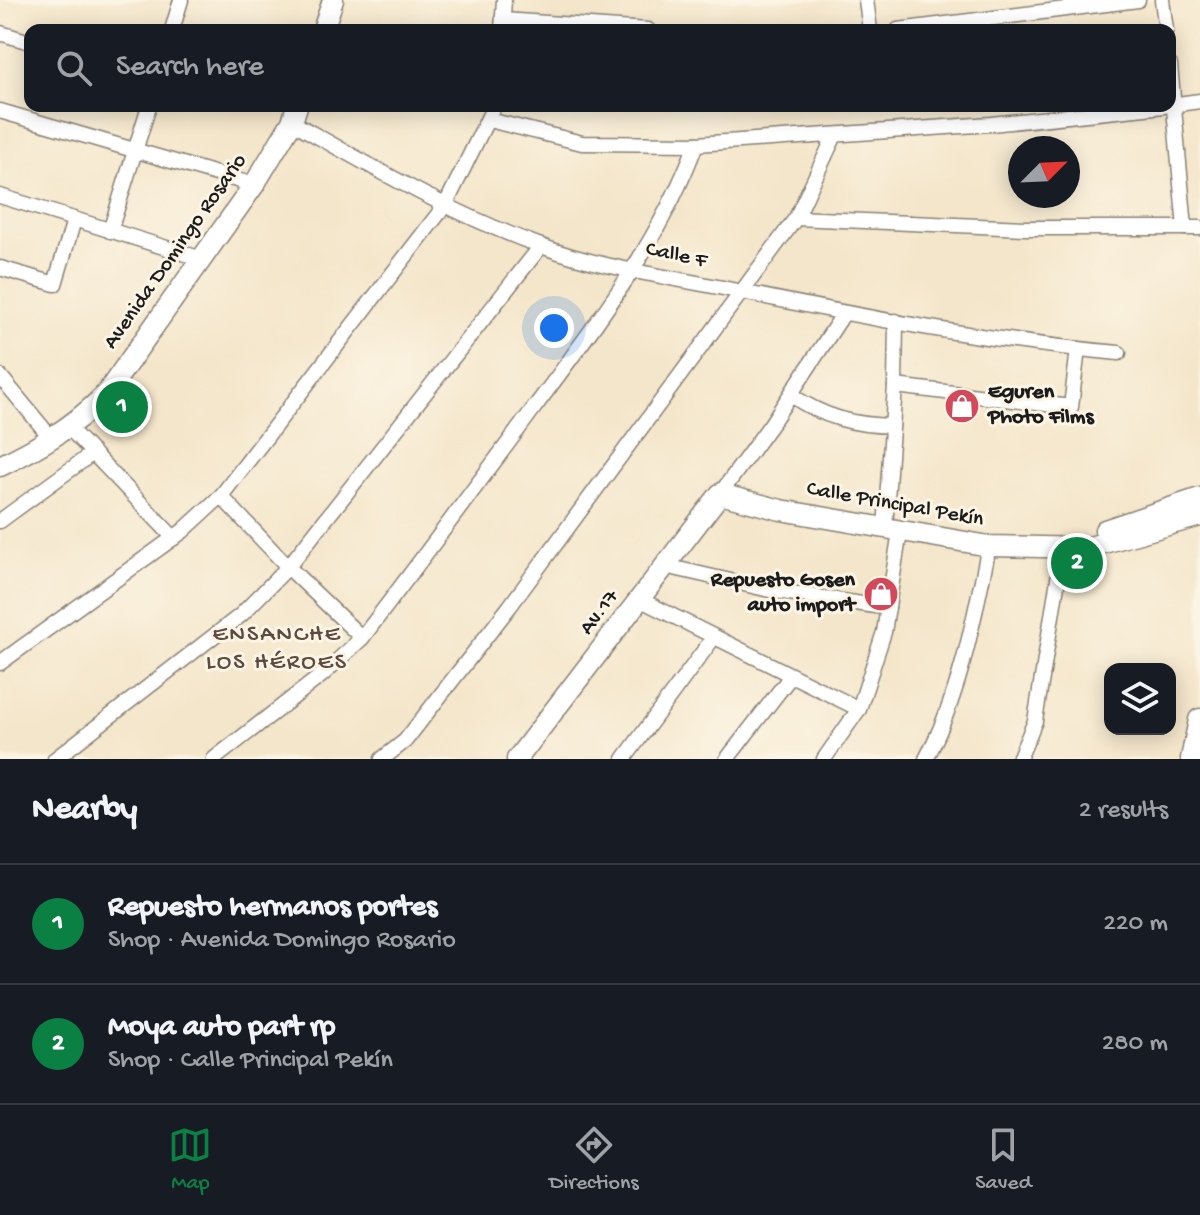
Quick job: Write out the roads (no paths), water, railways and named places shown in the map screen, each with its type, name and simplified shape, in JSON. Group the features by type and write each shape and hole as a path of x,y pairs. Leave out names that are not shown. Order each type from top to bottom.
{"main road":[{"path":"325,24 333,0"},
{"name":"Avenida Domingo Rosario","path":"0,466 60,433 106,394 254,185 294,114"},
{"name":"Calle Principal Pekín","path":"720,494 781,510 989,546 1086,548 1200,516"},
{"name":"Av.17","path":"517,759 720,494"},
{"name":"Calle Principal Pekín","path":"1063,548 1085,537 1200,498"},
{"path":"1192,759 1200,720"}],"street":[{"path":"503,24 504,0"},
{"path":"866,0 869,24"},
{"path":"946,24 1138,0"},
{"path":"1162,0 1165,24"},
{"path":"173,24 176,1"},
{"path":"0,33 24,40"},
{"path":"1176,104 1200,101"},
{"path":"0,111 254,185"},
{"path":"110,231 147,112"},
{"path":"0,663 174,538 221,496 446,204 492,113 582,143 696,144 991,124 1104,112"},
{"path":"796,218 1025,228 1193,228 1171,112"},
{"name":"Calle F","path":"294,114 446,204 541,246 598,263 844,313 1119,353"},
{"path":"382,759 405,741 510,606 796,218 835,135"},
{"path":"214,759 322,675 362,638 565,367 634,269 680,188 696,144"},
{"path":"0,196 202,259"},
{"path":"0,268 55,284 74,220"},
{"path":"55,759 241,615 288,567 541,246"},
{"path":"720,494 791,395 844,313"},
{"path":"824,759 859,709 884,632 888,608 893,530 892,426 896,321"},
{"path":"895,386 1071,407 1078,349"},
{"path":"0,376 60,433 93,453 174,538"},
{"path":"791,395 828,417 853,423 892,426"},
{"path":"0,521 93,453"},
{"path":"221,496 288,567 362,638"},
{"path":"926,759 944,722 969,640 989,546"},
{"path":"1019,759 1035,721 1063,548"},
{"path":"665,566 770,590 888,608"},
{"path":"639,599 859,709"},
{"path":"624,759 714,637"},
{"path":"727,759 791,676"}],"place":[{"name":"Eguren Photo Films","path":"962,406"},
{"name":"Repuesto hermanos portes","path":"122,407"},
{"name":"Moya auto part rp","path":"1077,563"},
{"name":"Repuesto Gosen auto import","path":"881,594"}],"district":[{"name":"ENSANCHE LOS HÉROES","path":"277,649"}]}
